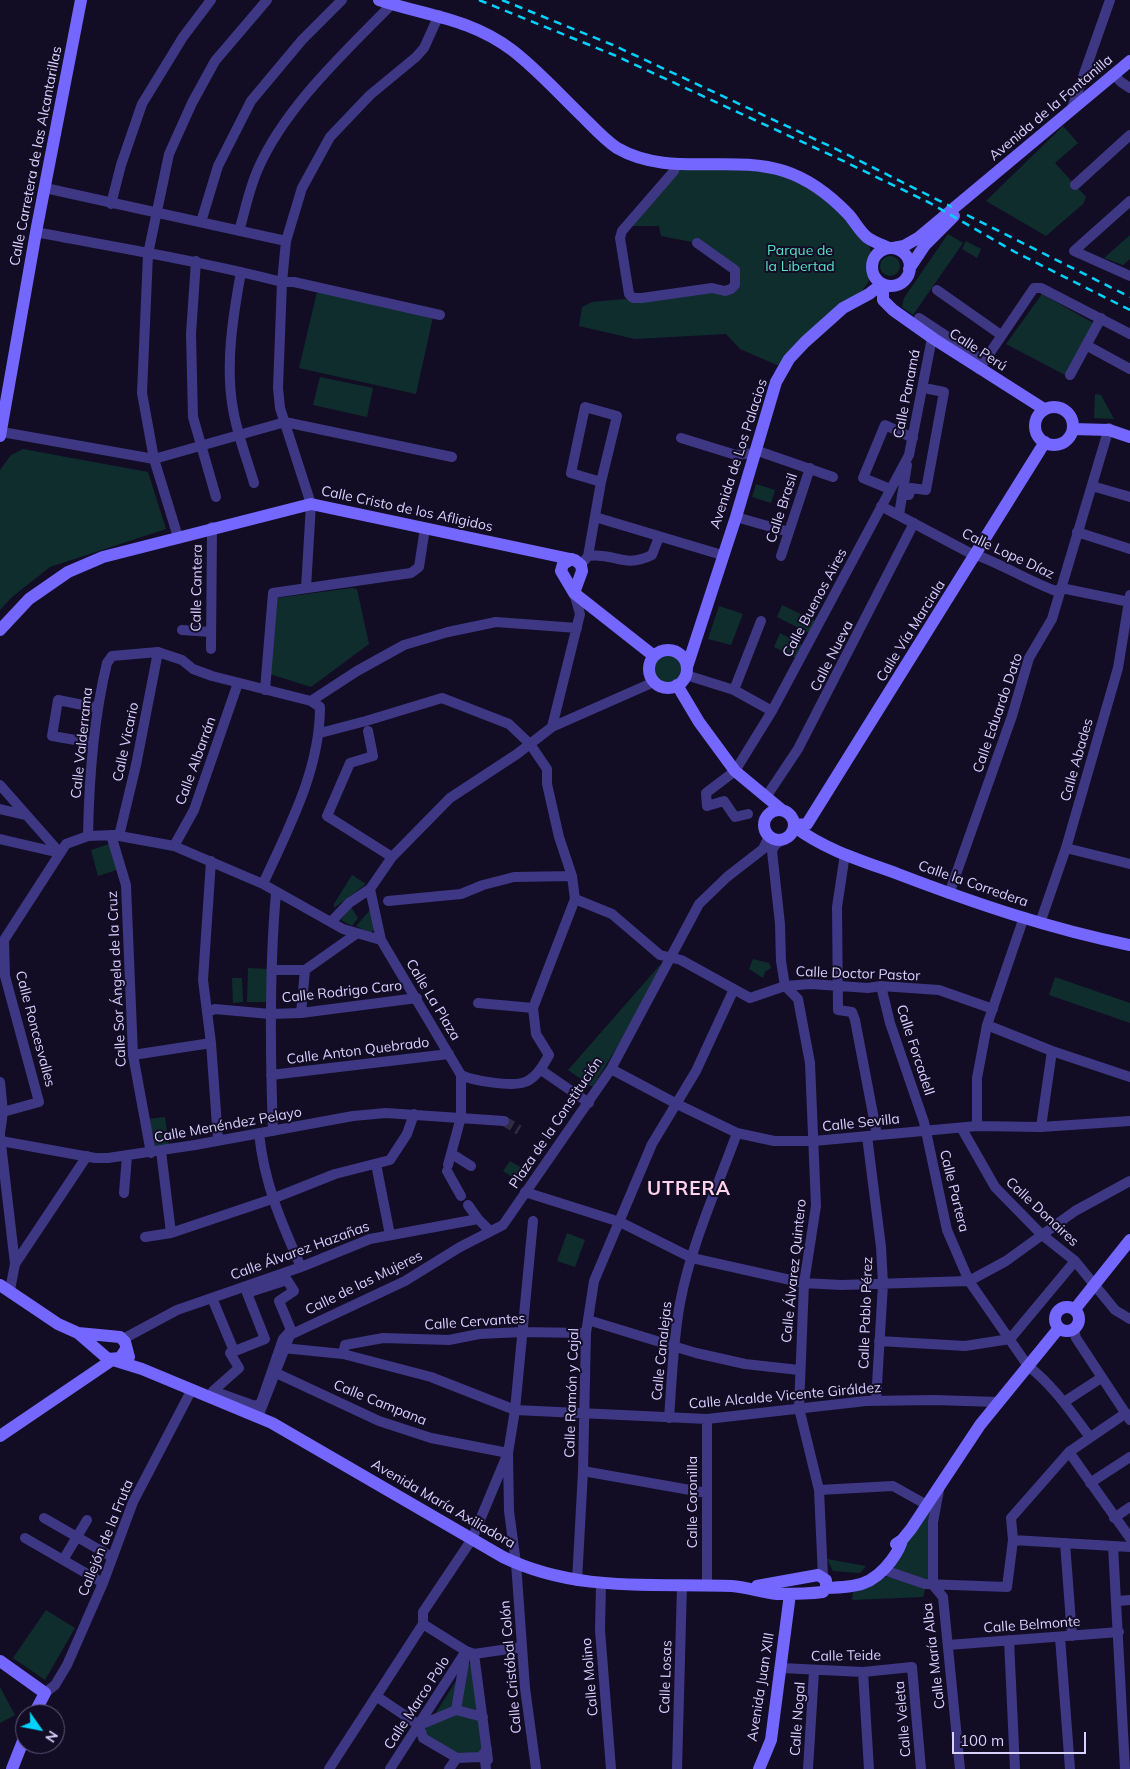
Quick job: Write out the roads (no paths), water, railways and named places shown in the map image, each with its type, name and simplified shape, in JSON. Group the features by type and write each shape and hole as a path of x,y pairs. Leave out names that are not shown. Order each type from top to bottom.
{"street":[{"name":"Calle Carretera de las Alcantarillas","path":"1,434 36,232 81,0"},
{"path":"111,204 121,165 142,104 183,38 211,0"},
{"path":"178,536 154,459 142,393 148,254 169,154 192,102 215,61 267,0"},
{"path":"201,222 218,166 252,102 302,40 342,0"},
{"path":"379,0 461,22 510,49 617,147 654,161 676,165 734,164 784,171 810,182 825,193 849,216 868,238 891,248 901,250 907,256 910,269 894,295 897,313"},
{"path":"1072,108 1110,0"},
{"path":"238,231 258,169 284,125 346,51 392,4"},
{"path":"306,588 311,504 280,408 278,388 282,282 286,241 302,188 330,137 370,95 424,48 439,15"},
{"name":"Avenida de la Fontanilla","path":"891,248 901,247 912,242 1130,61"},
{"path":"1113,74 1130,88"},
{"path":"1075,185 1130,135"},
{"path":"676,165 674,171 622,231 620,238 629,294 633,298 642,298 712,288 725,291 731,289 735,285 735,270 697,243"},
{"name":"Avenida de la Fontanilla","path":"910,269 925,245 991,178"},
{"path":"45,188 286,241"},
{"path":"1130,202 1074,251 1130,276"},
{"path":"36,232 148,254 196,261 282,282 294,282 440,315"},
{"path":"868,238 874,277 882,284 894,286 902,282"},
{"path":"872,266 879,251 891,248"},
{"path":"196,261 191,334 193,417 216,497"},
{"name":"Avenida de Los Palacios","path":"856,300 869,281 872,266"},
{"path":"241,272 232,328 231,371 233,408 254,483"},
{"path":"882,284 883,300"},
{"name":"Avenida de Los Palacios","path":"687,671 692,645 736,517 776,382 789,359 830,318 882,284"},
{"path":"919,318 981,365 1034,288 1041,288 1130,334"},
{"path":"937,290 1001,335"},
{"name":"Calle Perú","path":"869,294 877,295 897,313 932,338 981,365 1044,409"},
{"path":"1070,375 1101,318"},
{"name":"Calle Panamá","path":"899,515 909,455 925,388 932,338"},
{"path":"1086,345 1130,369"},
{"path":"902,495 908,495 911,488 926,490 944,392 925,388"},
{"path":"574,593 580,564 595,517 601,482 617,416 585,407 571,473 601,482"},
{"path":"1056,407 1064,410 1071,416 1073,428 1068,438 1061,444 1052,445 1045,442 1038,434 1036,426 1038,417 1044,409 1056,407"},
{"path":"1,434 154,459 285,422 452,457"},
{"path":"890,489 863,478 885,426 913,438"},
{"path":"1073,428 1130,429"},
{"path":"1109,429 1130,437"},
{"name":"Calle Eduardo Dato","path":"949,894 1012,716 1029,658 1052,619 1109,429"},
{"path":"681,438 736,455 754,451 833,476"},
{"name":"Calle Vía Marciala","path":"795,826 807,824 1045,442"},
{"name":"Calle Panamá","path":"881,506 909,455"},
{"name":"Calle Brasil","path":"781,556 810,468"},
{"path":"1092,486 1130,497"},
{"name":"Calle Cristo de los Afligidos","path":"0,630 29,598 68,572 103,557 212,527 311,504 580,564 600,554 630,562 645,558 652,555 659,537"},
{"name":"Calle Lope Díaz","path":"881,506 976,555 1056,591 1061,588 1129,600"},
{"name":"Calle Buenos Aires","path":"735,771 772,711 881,506"},
{"path":"595,517 722,555"},
{"path":"736,517 789,532"},
{"name":"Calle Nueva","path":"766,797 798,749 914,523"},
{"name":"Calle Cantera","path":"210,650 212,527"},
{"path":"265,690 273,593 415,571 420,564 425,528"},
{"path":"1077,532 1130,549"},
{"path":"552,727 580,614 574,593 561,571 563,564 580,564"},
{"path":"565,577 572,580 580,564"},
{"path":"574,593 654,656"},
{"name":"Calle Abades","path":"1040,923 1066,848 1118,668 1129,600"},
{"path":"734,690 761,621"},
{"path":"311,701 357,671 404,644 496,622 577,628"},
{"path":"182,630 211,632"},
{"name":"Avenida de Los Palacios","path":"681,655 692,645"},
{"path":"654,656 668,651 681,655 687,671 734,690 772,711"},
{"path":"158,652 182,660 193,669 212,676 311,701 320,707 320,733 308,784 263,884"},
{"name":"Calle Valderrama","path":"88,836 89,788 93,743 107,663 112,656 158,652"},
{"name":"Calle Vicario","path":"115,835 136,765 158,652"},
{"path":"654,656 650,667 654,682 664,687 677,686"},
{"path":"1118,668 1130,669"},
{"path":"677,686 687,671"},
{"path":"331,922 370,889 392,857 450,798 552,727 654,682"},
{"name":"Calle Albarrán","path":"174,846 194,810 238,683"},
{"path":"677,686 698,722 735,771 782,810 792,815 795,826 792,834 768,850"},
{"path":"320,733 367,726 442,698 509,724 530,744 547,769 547,784 559,837 572,876 575,899 533,1008 536,1034 549,1055 541,1070 524,1083 472,1080 461,1074 461,1117 448,1168 461,1196"},
{"path":"93,743 52,736 58,700 98,708"},
{"path":"367,726 373,756 350,762 327,816 392,857"},
{"path":"735,771 706,793 707,806 724,801 735,817 748,814"},
{"path":"0,784 60,853"},
{"path":"766,797 768,815 764,826 768,836 768,850"},
{"path":"0,809 26,815"},
{"path":"768,815 774,810 782,810"},
{"name":"Calle la Corredera","path":"795,826 811,839 949,894 1075,934 1130,945"},
{"path":"60,853 66,844 88,836 115,835 174,846 263,884 276,893 356,934 380,940 381,902 370,889"},
{"name":"Calle Sor Ángela de la Cruz","path":"115,835 126,885 133,1055 156,1152 171,1232"},
{"path":"768,836 784,840"},
{"path":"0,839 60,853"},
{"name":"Calle la Corredera","path":"784,840 811,839"},
{"path":"1066,848 1130,864"},
{"name":"Plaza de la Constitución","path":"502,1225 590,1103 611,1069 673,956 699,904 728,877 768,850"},
{"name":"Calle Álvarez Quintero","path":"768,850 780,924 780,961 786,986 798,998 810,1063 816,1206 804,1282 799,1370 799,1408 819,1490 825,1582"},
{"name":"Calle Roncesvalles","path":"3,1112 39,1102 5,976 2,940 60,853"},
{"path":"839,986 837,967 837,907 845,854"},
{"path":"211,862 203,980 211,1043 218,1140"},
{"path":"381,902 461,894 483,885 514,877 572,876"},
{"path":"273,1131 270,1014 276,893"},
{"name":"Calle Doctor Pastor","path":"575,899 612,914 660,955 666,958 673,956 750,998 786,986 811,984 868,988 881,986 939,990 993,1009"},
{"path":"977,1126 977,1078 987,1025 1024,917"},
{"path":"272,970 305,970 356,934"},
{"name":"Calle La Plaza","path":"380,940 417,998 461,1074"},
{"path":"301,1013 305,970"},
{"name":"Calle Pablo Pérez","path":"839,986 838,1010 852,1012 855,1020 872,1135 883,1284 876,1401"},
{"name":"Calle Forcadell","path":"881,986 890,1024 924,1126"},
{"name":"Calle Ramón y Cajal","path":"577,1581 583,1471 586,1333 594,1281 652,1144 696,1071 734,989"},
{"name":"Calle Rodrigo Caro","path":"206,1012 215,1009 270,1014 301,1013 417,998"},
{"path":"478,1003 533,1008"},
{"path":"987,1025 1052,1051 1130,1077"},
{"path":"133,1055 211,1043"},
{"path":"1041,1127 1052,1051"},
{"name":"Calle Anton Quebrado","path":"271,1075 448,1054"},
{"name":"Calle Sevilla","path":"611,1069 737,1133 774,1141 814,1141 872,1135 924,1126 962,1129 977,1126 1041,1127 1130,1121"},
{"path":"541,1070 590,1103"},
{"path":"0,1082 3,1112 0,1134 15,1264"},
{"name":"Calle Menéndez Pelayo","path":"1,1141 87,1156 127,1156 353,1116 386,1113 461,1117 504,1122"},
{"path":"145,1238 171,1232 272,1199 334,1174 390,1160 407,1134 414,1114"},
{"name":"Calle Partera","path":"924,1126 947,1230 969,1281 1028,1366 1040,1375 1064,1402 1089,1436"},
{"name":"Calle Donaires","path":"962,1129 994,1187 1042,1234 1075,1261 1116,1310 1130,1319"},
{"path":"259,1133 262,1158 272,1199 301,1267"},
{"name":"Calle Canalejas","path":"669,1418 674,1344 680,1302 692,1258 737,1133"},
{"path":"452,1154 471,1166"},
{"path":"87,1156 15,1264 5,1288 58,1324 78,1333 106,1337 113,1335 125,1344 129,1356 142,1369"},
{"path":"124,1193 127,1156"},
{"path":"376,1164 390,1235"},
{"path":"525,1192 620,1222 692,1258 804,1282 840,1285 969,1281 1006,1261 1075,1211 1130,1181"},
{"path":"468,1205 490,1231"},
{"name":"Calle Álvarez Hazañas","path":"125,1344 177,1310 301,1267 370,1239 478,1219"},
{"path":"329,1769 423,1624 423,1612 472,1539 508,1453 515,1410 533,1221"},
{"name":"Calle de las Mujeres","path":"283,1348 290,1335 405,1281 502,1225"},
{"path":"1075,1310 1130,1240"},
{"path":"879,1341 965,1346 1010,1339 1075,1261"},
{"path":"287,1280 294,1291 278,1301 291,1330 283,1339 258,1405 213,1391 239,1368 230,1353 234,1351 265,1339 248,1293 287,1280"},
{"path":"212,1298 234,1351"},
{"path":"884,1570 924,1584 1006,1587 1013,1540 1012,1518 1069,1452 1089,1436 1129,1418 1076,1338 1074,1330 1080,1320 1075,1310 1067,1307 1057,1312 1055,1321 1059,1328 1066,1331 1074,1330"},
{"path":"588,1320 674,1344 696,1353 745,1364 799,1370"},
{"path":"825,1582 856,1578 869,1574 887,1557 896,1543 902,1540 942,1484 972,1436 1059,1328"},
{"name":"Calle Cervantes","path":"343,1354 345,1345 383,1338 449,1340 480,1334 522,1332 586,1333"},
{"path":"78,1333 106,1360"},
{"path":"106,1337 100,1347 106,1360"},
{"path":"1,1434 106,1360 123,1356 125,1344"},
{"path":"258,1417 283,1348"},
{"name":"Calle Alcalde Vicente Giráldez","path":"283,1348 343,1354 431,1377 515,1410 583,1412 669,1418 707,1418 876,1401 998,1402"},
{"name":"Avenida María Axiliadora","path":"106,1360 142,1369 191,1391 258,1417 472,1539 530,1568 577,1581 749,1587 787,1592"},
{"name":"Calle Campana","path":"274,1372 379,1421 431,1438 508,1453"},
{"path":"1064,1402 1101,1378"},
{"name":"Callejón de la Fruta","path":"45,1693 56,1685 67,1665 103,1583 133,1502 191,1391"},
{"name":"Calle Coronilla","path":"707,1418 707,1585"},
{"path":"1069,1452 1130,1538"},
{"name":"Calle Cristóbal Colón","path":"508,1453 509,1511 516,1561 525,1688 536,1769"},
{"path":"1090,1483 1130,1457"},
{"path":"583,1471 707,1493"},
{"name":"Calle María Alba","path":"942,1484 933,1518 933,1585 943,1597 960,1769"},
{"path":"819,1490 893,1486 927,1505"},
{"path":"1114,1518 1130,1507"},
{"path":"44,1518 112,1557"},
{"path":"63,1560 86,1520"},
{"path":"25,1538 103,1583"},
{"path":"787,1592 813,1576 825,1582 861,1584 871,1581 884,1570 901,1548 902,1540"},
{"path":"1013,1540 1130,1547"},
{"path":"1065,1543 1072,1636"},
{"path":"1114,1546 1118,1632 1126,1709 1125,1769 1130,1769"},
{"path":"517,1584 522,1574 530,1568"},
{"path":"787,1592 823,1592 825,1582"},
{"name":"Calle Molino","path":"601,1583 600,1630 611,1769"},
{"name":"Calle Losas","path":"677,1769 682,1585"},
{"name":"Avenida Juan XIII","path":"759,1769 771,1740 788,1608 787,1592"},
{"path":"1117,1601 1130,1600"},
{"path":"423,1624 470,1653 522,1646"},
{"name":"Calle Belmonte","path":"948,1645 1060,1638 1118,1632"},
{"path":"1060,1638 1070,1769"},
{"path":"1009,1640 1015,1769"},
{"path":"456,1710 470,1653"},
{"path":"470,1653 483,1716 487,1750 486,1769"},
{"name":"Calle Marco Polo","path":"390,1769 470,1653"},
{"path":"0,1662 45,1693 39,1704"},
{"name":"Calle Teide","path":"781,1668 863,1672 912,1667"},
{"name":"Calle Veleta","path":"912,1667 921,1769"},
{"name":"Calle Nogal","path":"808,1769 814,1671"},
{"path":"863,1672 869,1769"},
{"path":"376,1696 419,1726 424,1738 457,1758 481,1757 487,1750"},
{"path":"419,1726 456,1710 483,1716"},
{"path":"12,1769 18,1754"},
{"path":"450,1769 457,1758"}],"tunnel":[{"path":"504,1121 519,1130"}],"railway":[{"path":"479,0 614,55 837,158 930,203 1015,252 1130,310"},
{"path":"502,0 613,45 836,149 952,207"},
{"path":"967,215 1130,297"}],"district":[{"name":"UTRERA","path":"689,1189"}],"park label":[{"name":"Parque de la Libertad","path":"800,260"}]}
